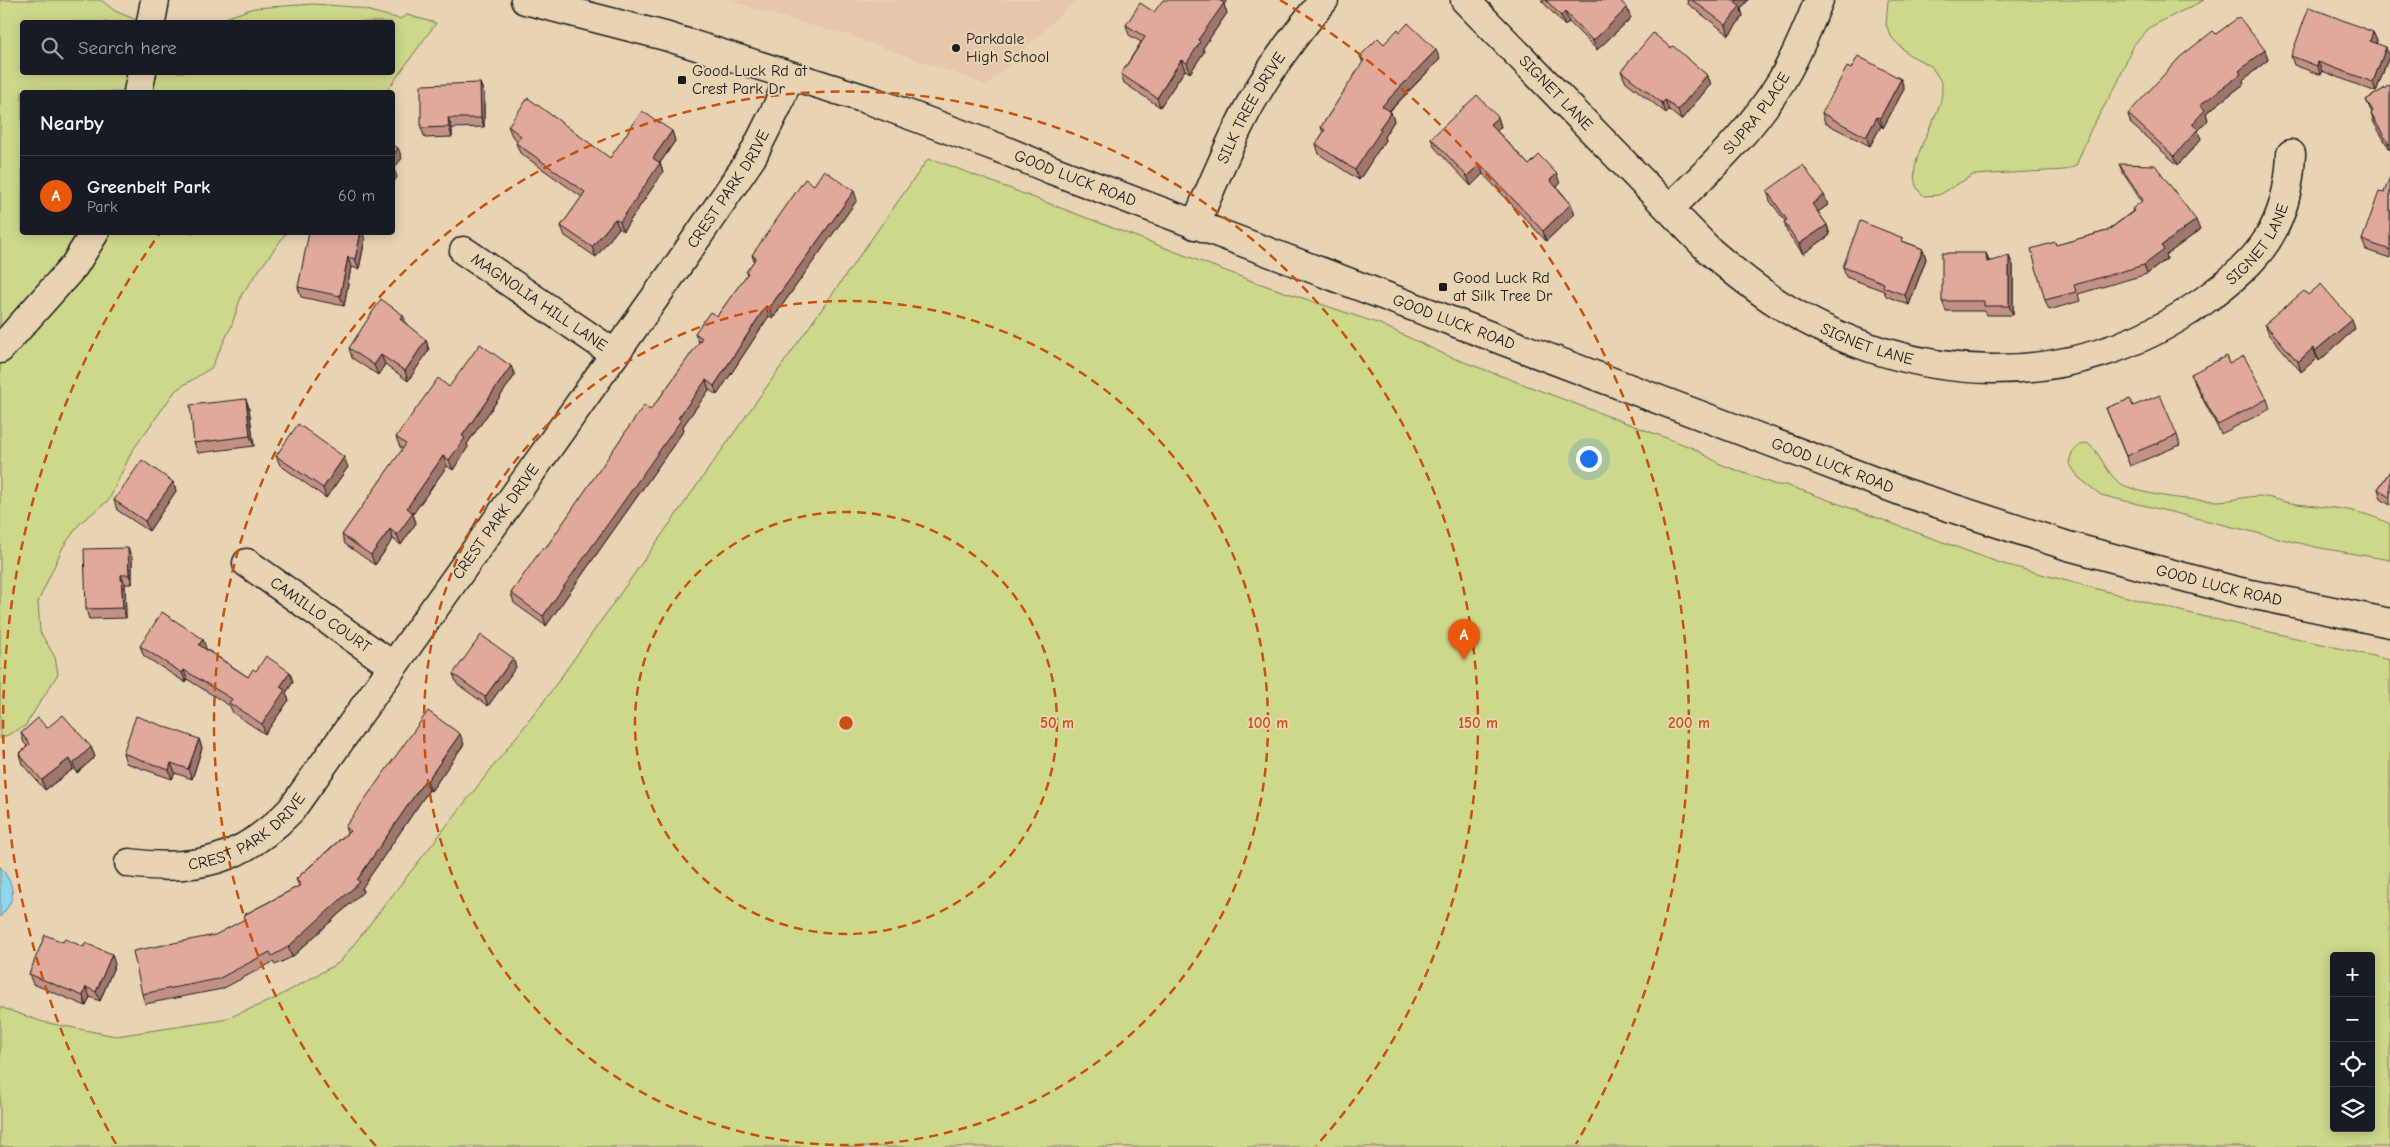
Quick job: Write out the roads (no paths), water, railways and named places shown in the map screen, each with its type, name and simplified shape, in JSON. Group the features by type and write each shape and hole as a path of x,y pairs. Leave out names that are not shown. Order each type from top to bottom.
{"street":[{"path":"151,20 155,0"},
{"name":"GOOD LUCK ROAD","path":"524,0 665,36 872,101 1903,492 2068,546 2236,591 2390,623"},
{"name":"SILK TREE DRIVE","path":"1195,224 1237,128 1266,78 1295,34 1324,0"},
{"name":"SIGNET LANE","path":"1465,0 1710,251 1749,283 1780,304 1860,343 1900,357 1941,366 1981,370 2027,368 2081,359 2123,346 2159,330 2228,284 2254,259 2274,232 2290,179 2291,154"},
{"name":"SUPRA PLACE","path":"1669,209 1736,143 1760,113 1782,80 1800,45 1819,0"},
{"path":"138,90 141,75"},
{"name":"CREST PARK DRIVE","path":"129,863 154,866 181,866 237,852 274,828 291,810 615,354 752,157 778,105 789,76"},
{"path":"0,349 74,266 93,235"},
{"name":"MAGNOLIA HILL LANE","path":"464,251 615,354"},
{"name":"CAMILLO COURT","path":"247,563 394,666"}],"water":[{"path":"0,866 9,880 12,898 10,904 0,917"}],"place":[{"name":"Parkdale High School","path":"956,48"},
{"name":"Good Luck Rd at Crest Park Dr","path":"682,80"},
{"name":"Good Luck Rd at Silk Tree Dr","path":"1443,287"},
{"name":"Greenbelt Park","path":"1464,660"}]}
